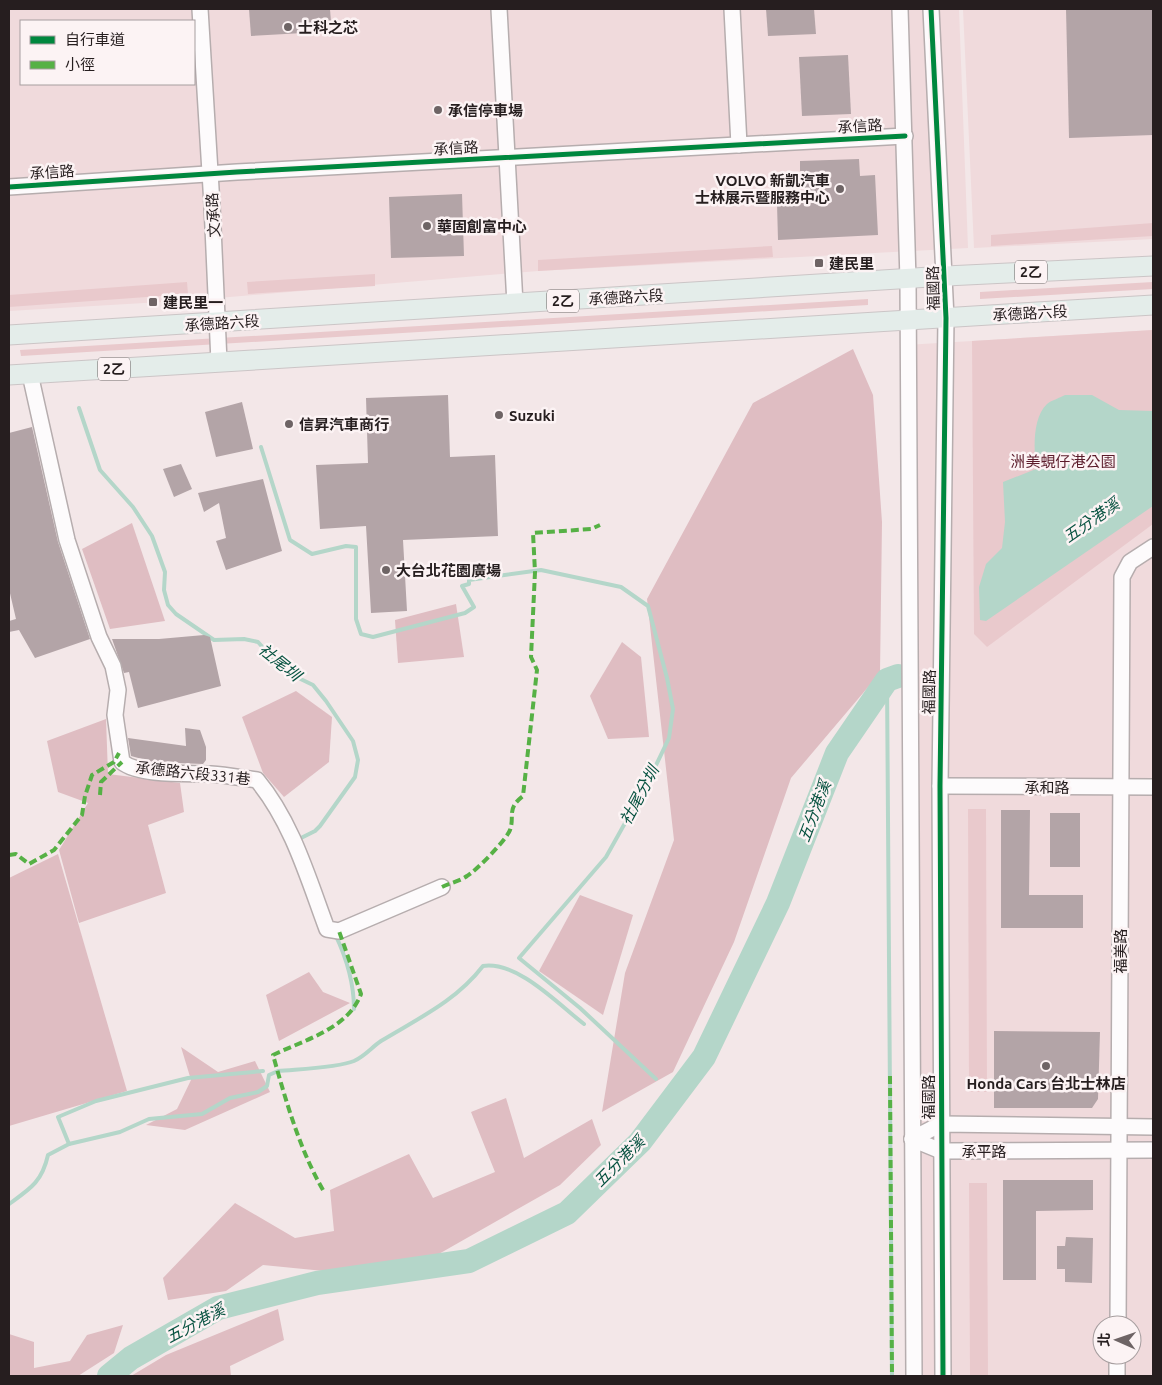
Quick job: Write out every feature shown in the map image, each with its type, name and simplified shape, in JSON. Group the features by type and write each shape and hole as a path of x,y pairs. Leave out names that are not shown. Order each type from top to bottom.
{"main road":[{"name":"承德路六段","path":"9,335 908,280 946,276 1153,266"},
{"name":"承德路六段","path":"9,375 1153,305"}],"street":[{"name":"文承路","path":"200,9 218,323 218,362"},
{"path":"499,9 515,304"},
{"path":"732,9 739,145"},
{"name":"福國路","path":"900,9 908,280 914,1376"},
{"name":"福國路","path":"932,9 946,276 940,786 943,1376"},
{"name":"承信路","path":"9,187 210,174 905,136"},
{"name":"承德路六段331巷","path":"30,374 67,540 92,620 113,666 118,690 115,715 122,762 129,767 158,772 212,774 258,780 274,800 296,847 328,929 340,931 442,887"},
{"name":"福美路","path":"1118,1315 1122,577 1130,562 1153,547"},
{"name":"承和路","path":"940,786 1153,787"},
{"name":"承平路","path":"912,1139 941,1124 1153,1127"},
{"name":"承平路","path":"912,1139 941,1151 1153,1150"}],"shaded area":[{"path":"9,9 959,9 968,248 538,271 195,300 9,311"},
{"path":"963,9 1153,9 1153,239 974,248"},
{"path":"1153,330 1153,1376 912,1376 905,345"},
{"path":"853,349 873,395 882,522 880,673 791,778 734,942 673,1072 602,1112 625,973 674,840 647,599 753,403"},
{"path":"132,523 165,621 110,629 82,549"},
{"path":"456,604 464,657 398,663 395,620"},
{"path":"622,642 641,657 649,737 608,739 590,696"},
{"path":"296,691 332,717 329,762 284,797 263,773 242,717"},
{"path":"106,719 108,774 180,783 184,812 148,825 166,893 79,923 59,850 88,803 58,792 47,741"},
{"path":"58,854 127,1091 9,1126 9,878"},
{"path":"580,895 633,915 603,1015 539,971"},
{"path":"309,972 323,992 350,1003 279,1041 266,995"},
{"path":"181,1047 218,1072 255,1061 270,1092 185,1130 146,1125 177,1109 191,1080"},
{"path":"506,1098 524,1158 592,1119 601,1145 560,1185 437,1255 344,1273 263,1265 226,1291 168,1300 163,1278 235,1203 295,1238 334,1231 330,1190 409,1154 433,1198 495,1172 471,1112"},
{"path":"278,1309 284,1340 230,1366 231,1376 131,1376 166,1355"},
{"path":"123,1325 114,1353 78,1376 9,1376 9,1334 34,1342 34,1368 70,1361 87,1335"}],"green space":[{"path":"1153,223 1153,236 991,246 991,235"},
{"path":"772,246 773,257 538,271 538,260"},
{"path":"375,274 375,286 248,294 247,282"},
{"path":"187,282 188,294 9,307 9,295"},
{"path":"1153,282 1153,289 980,299 980,292"},
{"path":"868,299 868,305 21,356 20,350"},
{"name":"洲美蜆仔港公園","path":"1153,330 1153,524 987,647 974,634 972,341"},
{"path":"968,809 986,809 987,1092 969,1092"},
{"path":"969,1183 987,1183 988,1376 970,1376"}],"water":[{"path":"1065,395 1092,395 1119,410 1153,411 1153,506 986,621 980,620 979,587 986,564 1002,548 1005,522 1003,482 1036,469 1035,435 1039,417 1047,404"}],"building":[{"name":"士科之芯","path":"249,9 330,9 331,22 321,32 251,36"},
{"path":"766,9 814,9 816,34 768,36"},
{"path":"1066,9 1153,9 1153,135 1069,138"},
{"path":"848,55 851,114 802,116 799,57"},
{"name":"VOLVO 新凱汽車 士林展示暨服務中心","path":"859,159 860,176 875,175 878,235 778,240 777,204 805,203 804,171 800,171 800,161"},
{"name":"華固創富中心","path":"462,194 464,256 391,258 389,197"},
{"path":"448,395 450,457 495,455 498,536 403,540 407,611 371,613 366,526 320,529 316,465 368,463 366,398"},
{"path":"242,402 253,449 216,457 205,412"},
{"path":"32,427 58,542 90,639 35,658 19,630 9,632 9,621 16,619 9,589 9,433"},
{"path":"181,464 192,489 174,497 163,469"},
{"path":"263,479 282,551 226,570 216,541 226,538 219,503 204,512 198,493"},
{"path":"204,635 210,637 221,686 138,708 129,672 124,673 112,639 159,639"},
{"path":"185,728 200,730 206,747 206,760 203,764 153,762 131,756 128,738 186,746"},
{"path":"1001,810 1030,810 1029,895 1083,895 1083,928 1001,928"},
{"path":"1050,813 1080,813 1080,867 1050,867"},
{"name":"Honda Cars 台北士林店","path":"994,1031 1100,1032 1098,1099 1092,1108 994,1108"},
{"path":"1003,1180 1093,1180 1093,1210 1036,1211 1036,1280 1003,1280"},
{"path":"1066,1237 1093,1238 1092,1283 1065,1282 1065,1269 1057,1269 1057,1246 1065,1246"}],"waterway":[{"name":"社尾圳","path":"79,408 100,470 133,507 152,536 165,572 164,590 168,605 176,614 214,640 244,639 258,642 284,671 313,685 353,741 358,760 355,777 320,826 315,831 299,839 299,842"},
{"name":"社尾分圳","path":"261,447 290,540 312,554 346,546 356,547 356,619 361,634 373,637 465,613 474,607 462,586 469,584 469,580 541,570 621,587 648,606 673,709 669,738 648,782 606,857 519,958 580,1008 656,1079"},
{"name":"五分港溪","path":"109,1376 131,1358 218,1308 317,1283 469,1261 567,1213 640,1142 704,1057 778,903 837,753 887,680 898,676"},
{"path":"887,680 892,1376"},
{"name":"社尾圳","path":"335,934 349,970 354,1009"},
{"path":"9,1204 23,1194 39,1178 48,1155 69,1144 120,1132 149,1119 202,1114 230,1098 258,1092 267,1086 269,1075 278,1071 328,1067 354,1061 362,1057 381,1041 449,999 483,966 496,966 510,970 523,977 584,1024"},
{"path":"69,1144 58,1117 96,1101 188,1078 263,1071"}],"marked path":[{"path":"442,887 461,879 484,862 508,834 514,805 523,796 537,670 531,657 535,572 533,533 591,529 600,525"},
{"path":"9,855 16,854 29,864 54,850 82,815 85,796 92,775 114,762 119,753"},
{"path":"100,795 101,782 122,762"},
{"path":"323,1190 300,1141 273,1055 336,1025 355,1006 361,994 339,931"},
{"path":"890,1076 892,1376"}],"cycle path":[{"path":"931,9 946,318 940,786 943,1376"},
{"path":"9,187 237,172 905,136"}],"place":[{"name":"士科之芯","path":"288,27"},
{"name":"承信停車場","path":"438,110"},
{"name":"VOLVO 新凱汽車 士林展示暨服務中心","path":"840,189"},
{"name":"華固創富中心","path":"427,226"},
{"name":"建民里","path":"819,263"},
{"name":"建民里一","path":"153,302"},
{"name":"Suzuki","path":"499,415"},
{"name":"信昇汽車商行","path":"289,424"},
{"name":"大台北花園廣場","path":"386,570"},
{"name":"Honda Cars 台北士林店","path":"1046,1066"}]}
